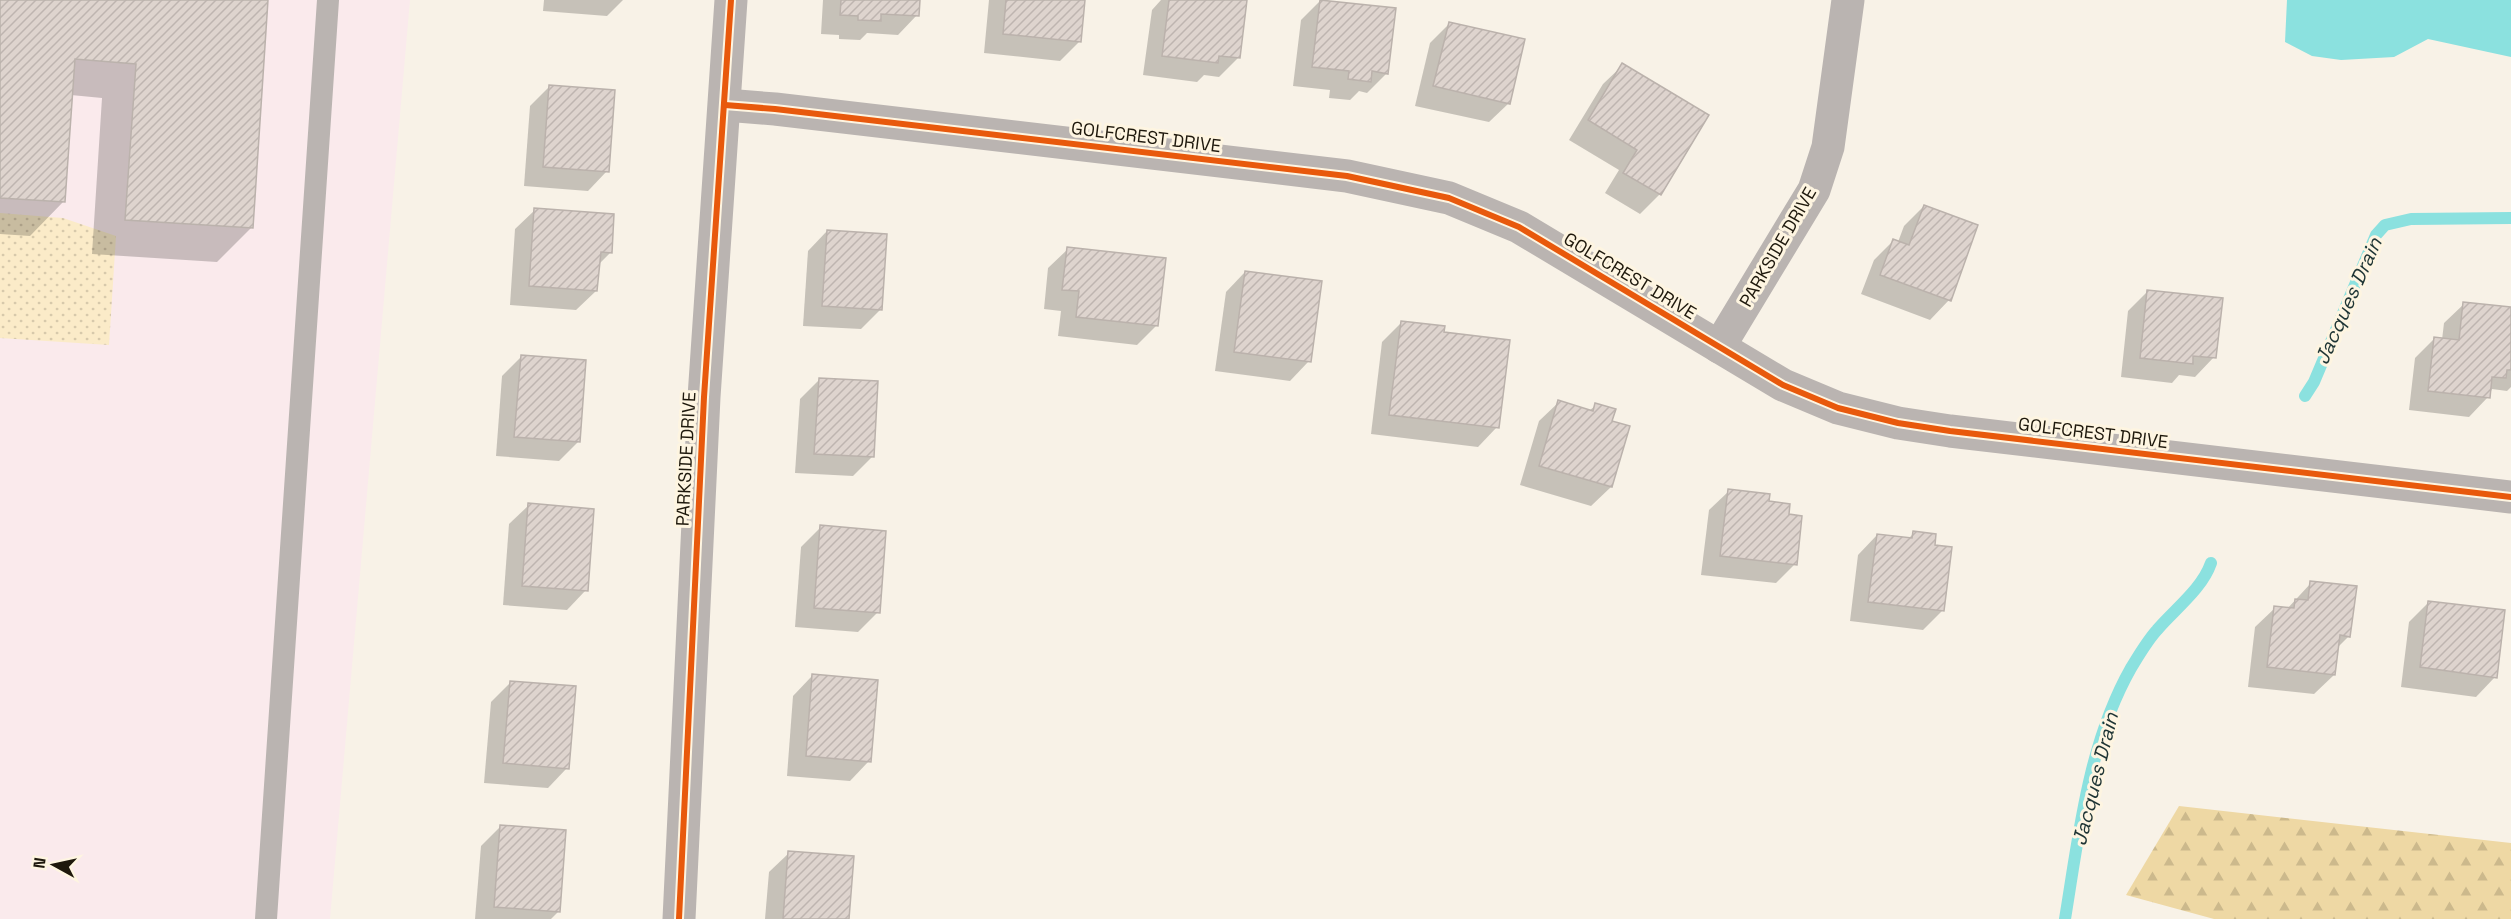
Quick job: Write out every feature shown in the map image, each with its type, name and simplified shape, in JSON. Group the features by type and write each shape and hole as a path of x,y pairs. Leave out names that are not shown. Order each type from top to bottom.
{"street":[{"name":"PARKSIDE DRIVE","path":"679,919 704,397 731,0"},
{"name":"PARKSIDE DRIVE","path":"1719,347 1814,190 1828,147 1848,0"},
{"name":"GOLFCREST DRIVE","path":"725,105 1335,175 1430,193 1449,198 1519,226 1783,385 1838,408 1898,423 2511,497"}],"lane":[{"path":"266,919 328,0"}],"shaded area":[{"path":"0,0 410,0 330,919 0,919"},
{"path":"0,213 63,218 116,236 109,345 0,338"}],"green space":[{"path":"2179,806 2511,843 2511,919 2214,919 2126,895"}],"water":[{"path":"2287,0 2511,0 2511,57 2428,39 2394,57 2341,60 2312,56 2285,42"}],"building":[{"path":"0,0 268,0 253,228 125,220 136,64 75,59 65,202 0,198"},
{"path":"841,0 920,0 919,16 881,14 881,21 858,20 858,16 840,15"},
{"path":"1006,0 1085,0 1081,42 1003,34"},
{"path":"1169,0 1247,0 1240,58 1219,56 1218,63 1162,56"},
{"path":"1320,0 1396,8 1388,74 1372,71 1371,82 1348,79 1349,71 1312,67"},
{"path":"1449,22 1525,39 1510,104 1433,86"},
{"path":"1622,63 1709,115 1661,195 1623,173 1637,150 1588,120"},
{"path":"549,85 615,90 609,172 543,167"},
{"path":"1924,205 1978,225 1951,301 1880,275 1893,239 1909,245"},
{"path":"534,208 614,214 612,253 601,252 597,291 529,286"},
{"path":"827,230 887,234 882,310 822,306"},
{"path":"1067,247 1166,258 1158,326 1076,317 1079,291 1062,290"},
{"path":"1245,271 1322,281 1311,362 1234,352"},
{"path":"2147,290 2223,298 2216,358 2193,356 2193,364 2140,358"},
{"path":"2463,302 2511,307 2511,370 2507,370 2506,378 2492,377 2490,398 2428,391 2434,337 2459,340"},
{"path":"1401,321 1445,326 1444,332 1510,340 1499,428 1389,415"},
{"path":"521,355 586,360 580,442 514,437"},
{"path":"819,378 878,381 874,457 814,454"},
{"path":"1558,400 1593,411 1595,403 1616,409 1612,421 1630,426 1612,487 1539,466"},
{"path":"1728,489 1770,494 1769,501 1790,504 1789,514 1802,516 1797,565 1720,556"},
{"path":"528,503 594,509 588,591 522,586"},
{"path":"820,525 886,531 880,613 814,608"},
{"path":"1913,531 1936,534 1935,545 1952,547 1944,611 1868,602 1877,534 1912,538"},
{"path":"2310,581 2357,586 2350,637 2340,635 2335,675 2267,667 2274,606 2294,608 2295,599 2308,600"},
{"path":"2428,601 2505,610 2497,678 2420,667"},
{"path":"812,674 878,680 871,762 806,756"},
{"path":"510,681 576,686 569,769 503,763"},
{"path":"500,825 566,830 560,912 494,907"},
{"path":"788,851 854,856 849,919 783,919"}],"waterway":[{"name":"Jacques Drain","path":"2305,396 2314,382 2376,235 2385,225 2411,219 2511,218"},
{"name":"Jacques Drain","path":"2065,919 2087,790 2095,758 2116,697 2146,643 2195,590 2211,563"}],"cycle path":[{"path":"679,919 704,397 731,0"},
{"path":"725,105 1347,176 1449,198 1519,227 1783,385 1838,408 1898,423 1950,431 2511,497"}]}
